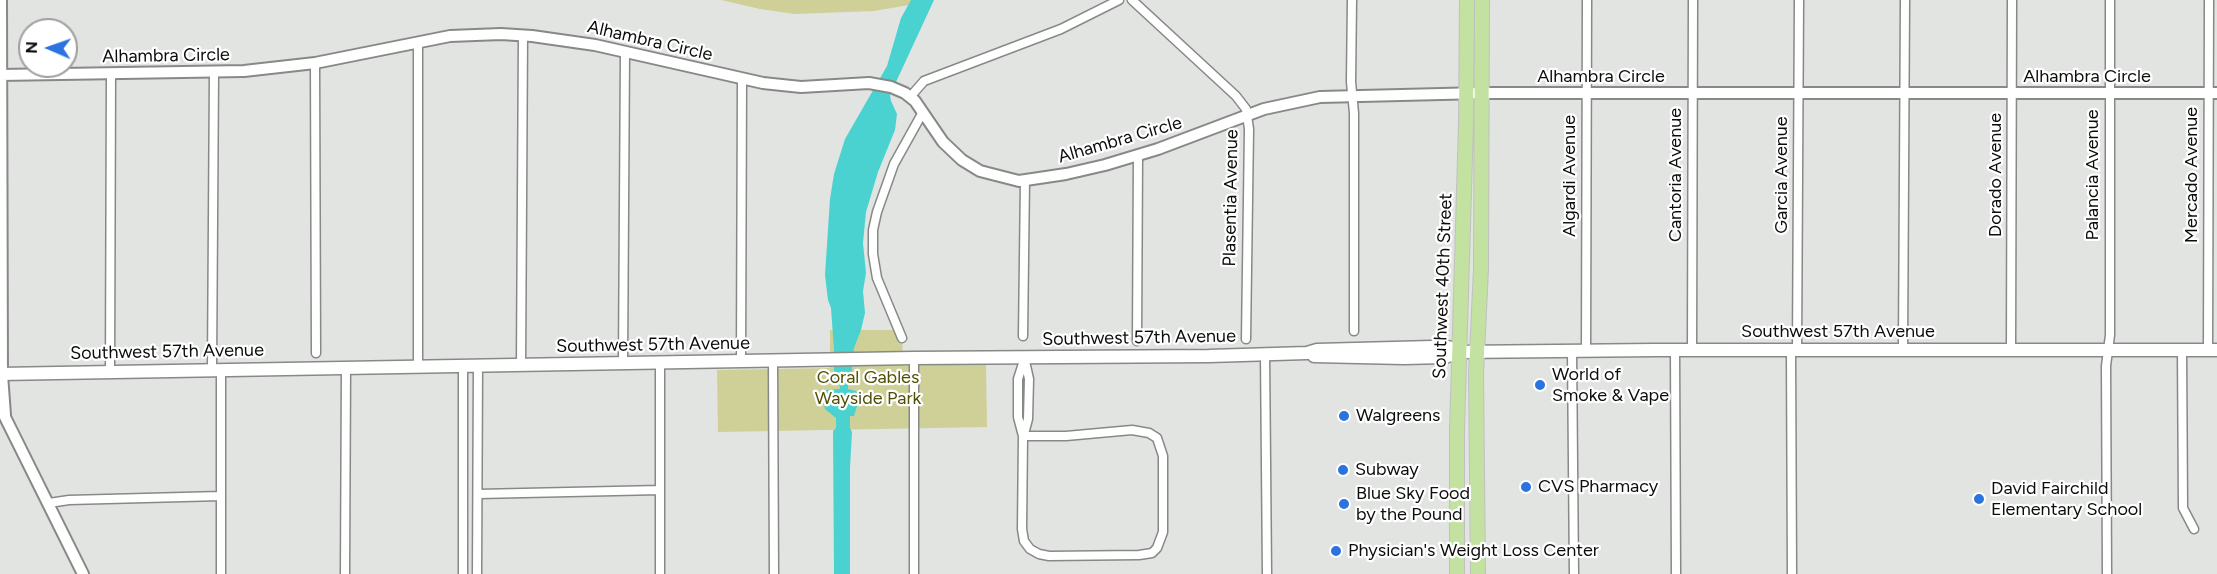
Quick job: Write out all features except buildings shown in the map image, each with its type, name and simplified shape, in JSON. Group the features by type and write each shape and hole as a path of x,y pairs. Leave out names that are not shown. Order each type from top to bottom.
{"main road":[{"name":"Southwest 40th Street","path":"1457,574 1457,430 1467,0"},
{"name":"Southwest 40th Street","path":"1478,571 1476,352 1481,268 1482,0"},
{"name":"Southwest 57th Avenue","path":"1,374 1266,353 1307,353 1318,358 1448,347 1460,352 2213,350"},
{"path":"1457,532 1477,551"},
{"path":"1457,549 1478,571"}],"street":[{"path":"2,0 2,411 83,574"},
{"path":"910,97 924,81 1061,29 1119,0"},
{"name":"Plasentia Avenue","path":"1132,0 1244,104 1249,129 1246,339"},
{"path":"1352,0 1354,331"},
{"name":"Algardi Avenue","path":"1586,351 1587,0"},
{"name":"Cantoria Avenue","path":"1692,350 1693,0"},
{"name":"Garcia Avenue","path":"1792,574 1800,0"},
{"path":"1904,350 1905,0"},
{"name":"Dorado Avenue","path":"2011,350 2012,0"},
{"name":"Palancia Avenue","path":"2107,574 2106,366 2108,350 2110,0"},
{"name":"Mercado Avenue","path":"2209,0 2213,93 2213,350"},
{"name":"Alhambra Circle","path":"1,75 250,71 315,63 456,35 523,35 586,43 742,79 801,87 875,84 896,89 910,97 944,142 962,160 986,173 1011,180 1077,172 1138,155 1264,109 1304,99 1466,93 2213,93"},
{"path":"521,364 523,35"},
{"path":"418,42 418,366"},
{"path":"623,363 625,51"},
{"path":"315,63 316,353"},
{"path":"214,72 221,574"},
{"path":"110,371 111,73"},
{"path":"741,361 742,79"},
{"path":"902,338 878,278 873,254 873,230 894,164 923,112"},
{"path":"1137,341 1138,155"},
{"path":"1023,336 1025,180"},
{"path":"1675,350 1676,574"},
{"path":"2182,350 2183,508 2194,529"},
{"path":"1572,351 1574,574"},
{"path":"1266,353 1267,574"},
{"path":"1023,436 1066,436 1132,430 1145,432 1157,438 1162,449 1164,466 1163,532 1157,548 1152,553 1135,555 1049,556 1030,549 1024,541 1022,529 1023,436 1018,417 1018,379 1025,357"},
{"path":"914,358 914,574"},
{"path":"773,361 774,574"},
{"path":"660,362 660,574"},
{"path":"477,574 478,365"},
{"path":"463,366 463,574"},
{"path":"345,574 346,367"},
{"path":"478,494 660,490"},
{"path":"49,503 69,500 221,496"}],"green space":[{"path":"721,0 921,0 909,5 874,11 795,14"},
{"name":"Coral Gables Wayside Park","path":"830,330 902,330 903,366 986,363 987,427 718,432 717,370 830,368"}],"water":[{"path":"911,0 934,0 890,95 897,114 895,130 878,172 866,212 863,243 866,273 863,291 865,313 854,348 851,380 848,382 848,389 856,391 860,397 854,416 850,416 852,432 850,574 834,574 833,431 836,428 836,418 825,409 823,402 825,390 840,389 839,382 828,382 834,372 831,308 825,275 830,199 834,174 845,139 887,66 901,18"}],"place":[{"name":"World of Smoke & Vape","path":"1540,385"},
{"name":"Walgreens","path":"1344,416"},
{"name":"Subway","path":"1343,470"},
{"name":"CVS Pharmacy","path":"1526,487"},
{"name":"David Fairchild Elementary School","path":"1979,499"},
{"name":"Blue Sky Food by the Pound","path":"1344,504"},
{"name":"Physician's Weight Loss Center","path":"1336,551"}]}
